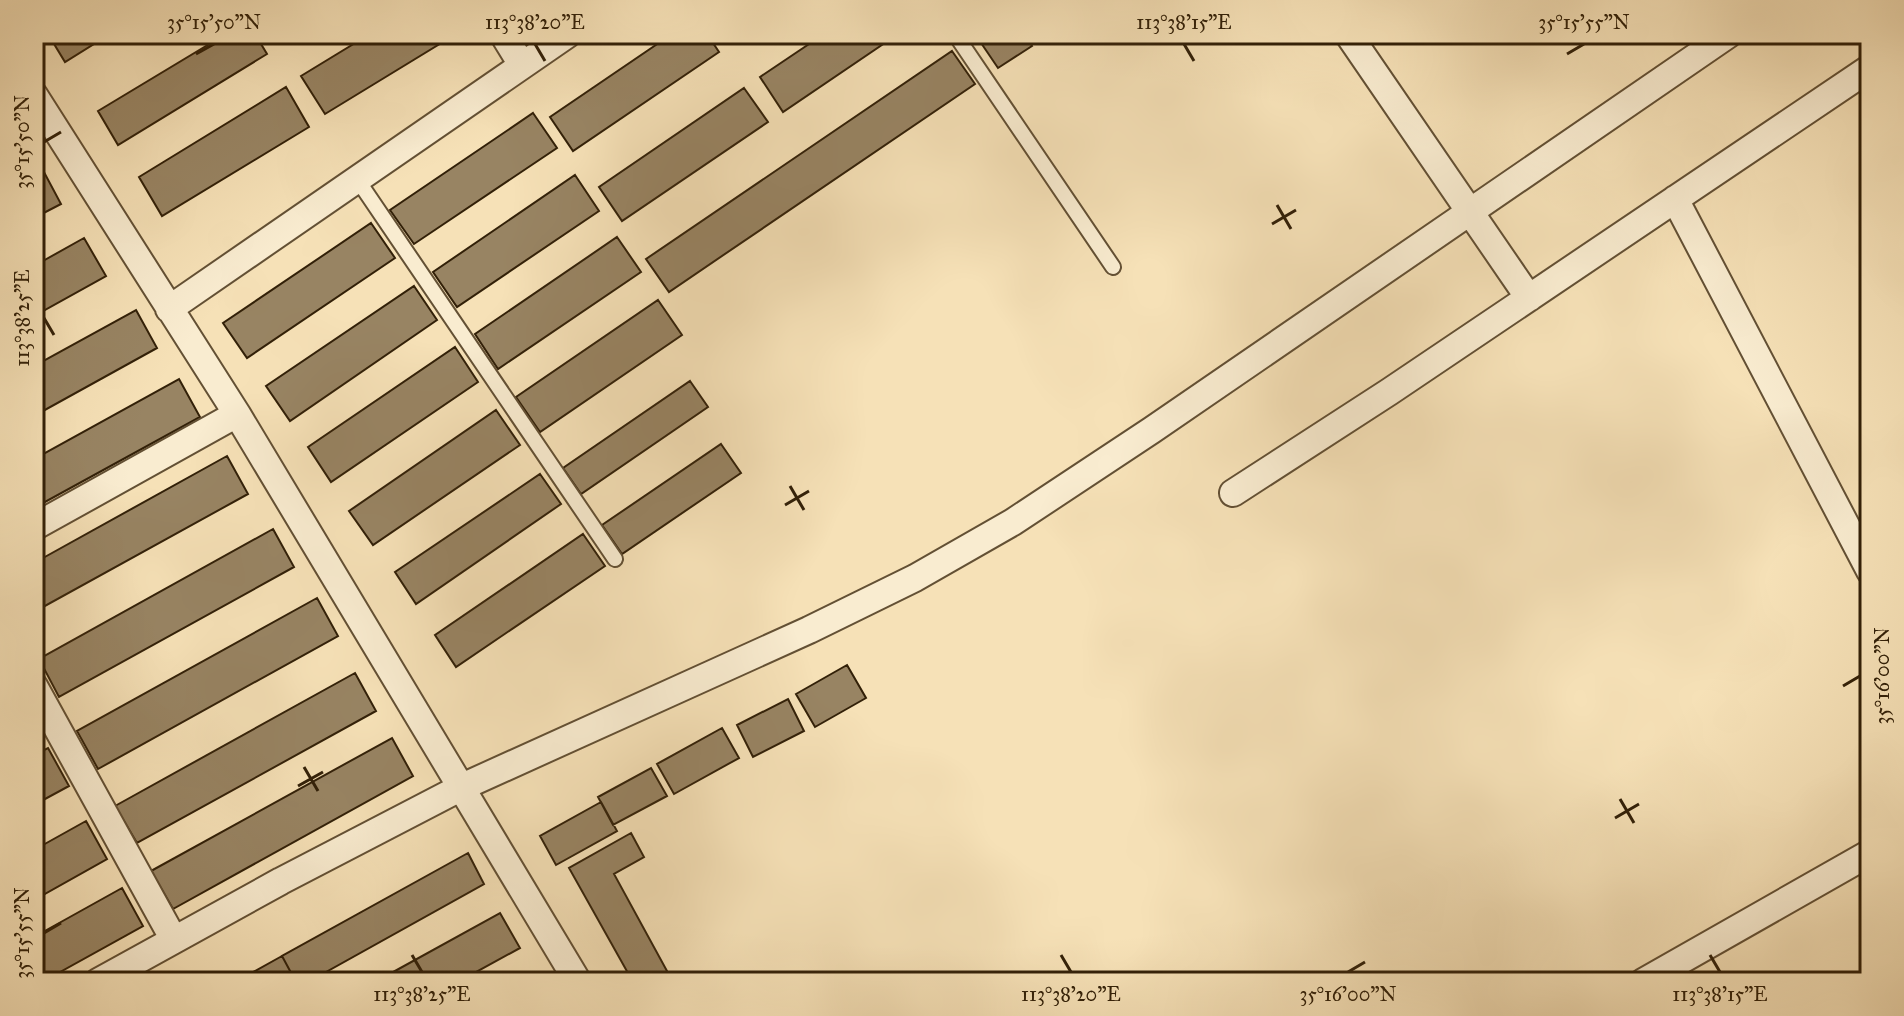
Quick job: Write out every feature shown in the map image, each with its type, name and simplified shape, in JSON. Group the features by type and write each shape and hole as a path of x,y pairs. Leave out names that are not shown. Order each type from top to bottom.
{"street":[{"path":"503,34 522,65"},
{"path":"169,309 568,34"},
{"path":"1348,34 1529,298"},
{"path":"98,982 462,787 809,630 915,578 1013,522 1729,34"},
{"path":"1233,493 1870,68"},
{"path":"34,95 237,414 578,982"},
{"path":"1675,199 1870,571"},
{"path":"34,527 237,414"},
{"path":"34,686 174,940"},
{"path":"1643,982 1870,853"}],"lane":[{"path":"955,34 1113,267"},
{"path":"357,179 615,559"}],"building":[{"path":"48,34 110,34 65,62"},
{"path":"226,34 255,34 267,54 118,145 98,111"},
{"path":"370,34 456,34 325,114 301,76"},
{"path":"672,34 707,34 719,52 573,151 550,117"},
{"path":"824,34 898,34 783,112 760,77"},
{"path":"975,34 1024,34 1032,46 998,68"},
{"path":"952,51 975,84 669,292 646,259"},
{"path":"286,87 309,127 162,216 139,177"},
{"path":"744,88 768,122 622,221 599,187"},
{"path":"533,113 557,148 414,244 390,210"},
{"path":"37,159 61,204 34,218 34,161"},
{"path":"575,175 599,211 457,307 433,272"},
{"path":"371,223 395,258 247,358 223,323"},
{"path":"617,237 641,272 498,369 475,334"},
{"path":"84,238 106,276 34,316 34,266"},
{"path":"414,286 437,320 290,421 266,386"},
{"path":"658,300 682,335 540,432 516,397"},
{"path":"136,310 157,348 34,416 34,366"},
{"path":"455,347 478,382 331,482 308,447"},
{"path":"179,379 200,417 34,508 34,459"},
{"path":"690,381 708,407 581,494 563,468"},
{"path":"496,410 520,445 373,545 349,511"},
{"path":"721,444 741,473 622,554 602,525"},
{"path":"227,456 248,494 34,612 34,563"},
{"path":"540,474 561,504 416,604 395,572"},
{"path":"273,529 294,567 59,697 39,659"},
{"path":"583,534 605,566 456,667 435,635"},
{"path":"317,598 338,636 98,769 77,731"},
{"path":"847,665 866,698 815,727 796,694"},
{"path":"355,673 376,711 137,843 115,806"},
{"path":"788,699 804,731 753,757 737,725"},
{"path":"722,728 739,758 674,794 657,764"},
{"path":"392,738 413,776 173,909 151,871"},
{"path":"48,748 69,786 34,805 34,755"},
{"path":"651,768 667,796 613,825 598,797"},
{"path":"601,802 617,831 556,865 540,836"},
{"path":"86,821 107,859 34,900 34,850"},
{"path":"631,833 644,857 614,874 673,982 633,982 569,868"},
{"path":"468,853 484,884 308,982 296,982 282,956"},
{"path":"122,888 143,926 42,982 34,982 34,937"},
{"path":"500,913 520,948 458,982 375,982"},
{"path":"282,956 296,982 240,982 239,980"}]}
